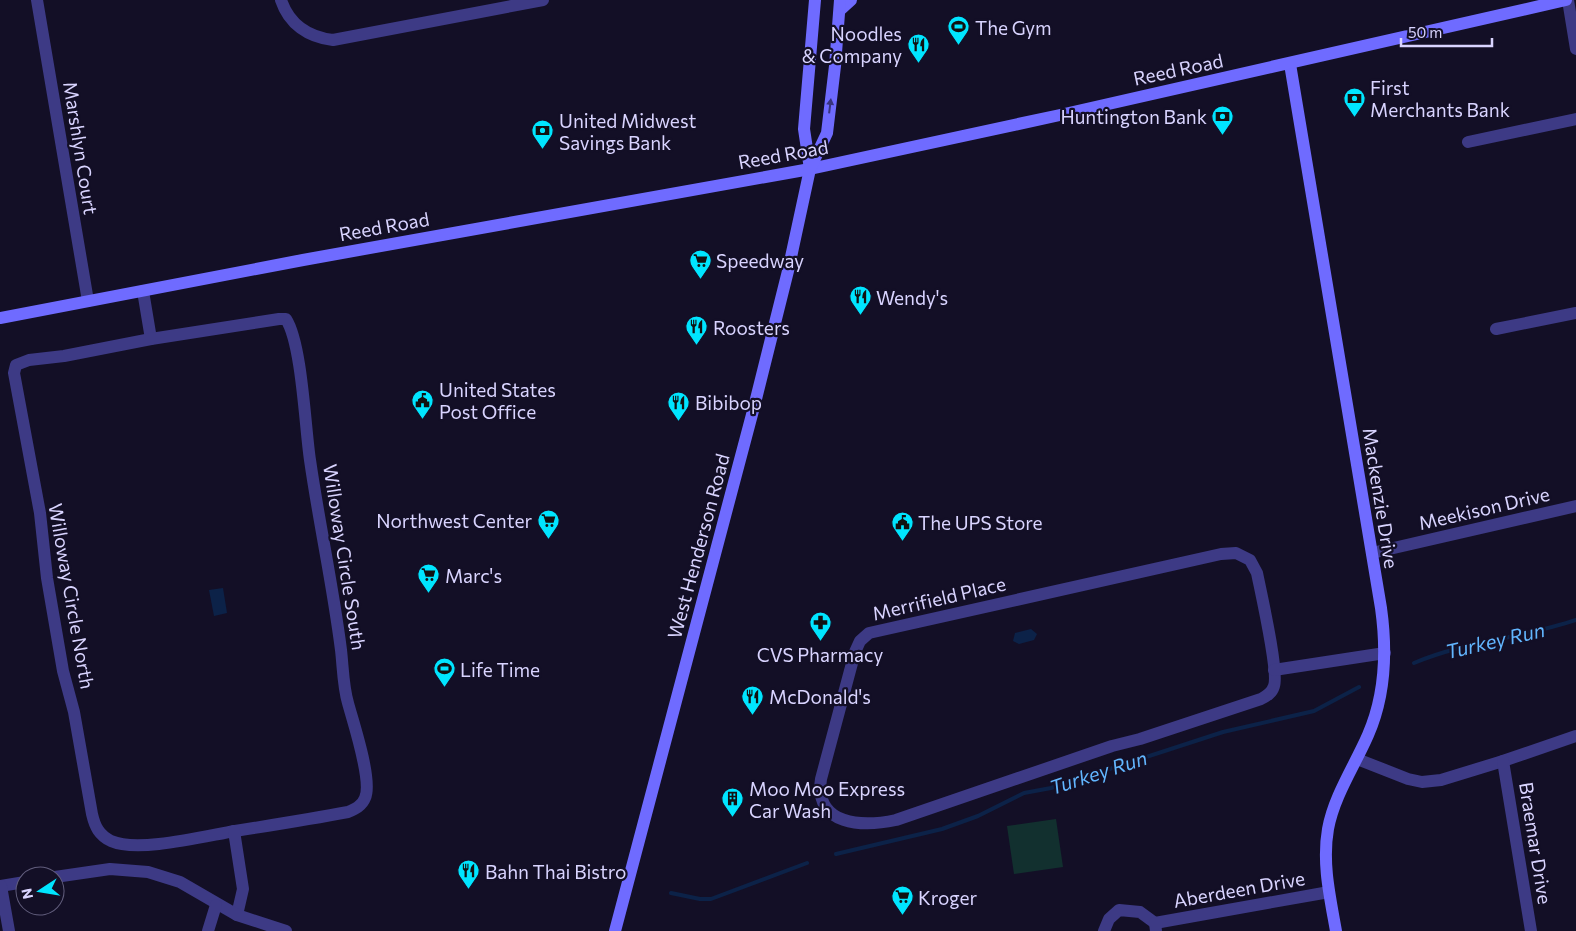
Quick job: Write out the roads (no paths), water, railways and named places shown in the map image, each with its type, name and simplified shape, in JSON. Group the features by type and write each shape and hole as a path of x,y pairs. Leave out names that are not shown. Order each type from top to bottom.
{"main road":[{"name":"West Henderson Road","path":"810,169 804,129 815,0"},
{"path":"840,5 851,0"},
{"name":"Reed Road","path":"0,318 810,169 1290,64 1567,0"},
{"name":"West Henderson Road","path":"615,931 756,398 788,271 810,169 826,133 840,5"},
{"name":"Mackenzie Drive","path":"1290,64 1384,628 1385,653 1380,698 1369,734 1356,759 1328,829 1325,856 1336,931"}],"street":[{"name":"Marshlyn Court","path":"37,0 88,302"},
{"path":"281,0 287,13 301,29 322,39 338,39 543,0"},
{"path":"1567,0 1576,49"},
{"path":"1468,142 1576,119"},
{"path":"143,291 151,339"},
{"path":"1496,329 1576,313"},
{"name":"Willoway Circle South","path":"151,339 286,319 290,326 298,366 310,461 324,534 347,701 357,731 367,786 366,798 358,808 348,812 234,831"},
{"name":"Willoway Circle North","path":"151,339 64,356 30,360 16,366 14,373 40,513 48,578 92,814 100,834 112,841 146,844 171,842 234,831"},
{"name":"Meekison Drive","path":"1372,553 1576,506"},
{"name":"Merrifield Place","path":"1236,553 1250,560 1257,573 1274,670 1274,686 1270,694 1261,699 1140,739 1112,746 896,820 873,824 850,822 830,812 821,797 821,779 855,652 864,636 875,631 1221,554 1236,553"},
{"path":"1274,670 1385,653"},
{"path":"1356,759 1394,775 1422,782 1455,777 1576,736"},
{"name":"Braemar Drive","path":"1503,762 1531,931"},
{"path":"234,831 243,889 237,915"},
{"path":"65,876 110,869 148,872 180,882 216,905 237,915 286,931"},
{"path":"9,931 1,886 15,884"},
{"name":"Aberdeen Drive","path":"1104,931 1109,919 1119,910 1140,912 1155,927 1330,892"},
{"path":"208,931 216,905"}],"water":[{"path":"223,588 227,613 214,616 209,590"},
{"path":"1031,629 1037,634 1034,640 1019,644 1013,641 1015,633"}],"waterway":[{"name":"Turkey Run","path":"1414,663 1474,644 1536,631 1576,620"},
{"name":"Turkey Run","path":"836,854 942,829 978,816 1024,793 1051,788 1223,732 1314,711 1359,687"},
{"name":"Turkey Run","path":"671,893 700,899 711,899 807,863"}],"place":[{"name":"The Gym","path":"959,46"},
{"name":"Noodles & Company","path":"918,63"},
{"name":"First Merchants Bank","path":"1354,117"},
{"name":"Huntington Bank","path":"1223,135"},
{"name":"United Midwest Savings Bank","path":"543,150"},
{"name":"Speedway","path":"700,279"},
{"name":"Wendy's","path":"860,316"},
{"name":"Roosters","path":"697,346"},
{"name":"United States Post Office","path":"423,419"},
{"name":"Bibibop","path":"679,421"},
{"name":"Northwest Center","path":"548,539"},
{"name":"The UPS Store","path":"902,541"},
{"name":"Marc's","path":"429,594"},
{"name":"CVS Pharmacy","path":"820,642"},
{"name":"Life Time","path":"444,688"},
{"name":"McDonald's","path":"753,715"},
{"name":"Moo Moo Express Car Wash","path":"733,818"},
{"name":"Bahn Thai Bistro","path":"469,890"},
{"name":"Kroger","path":"902,916"}]}
